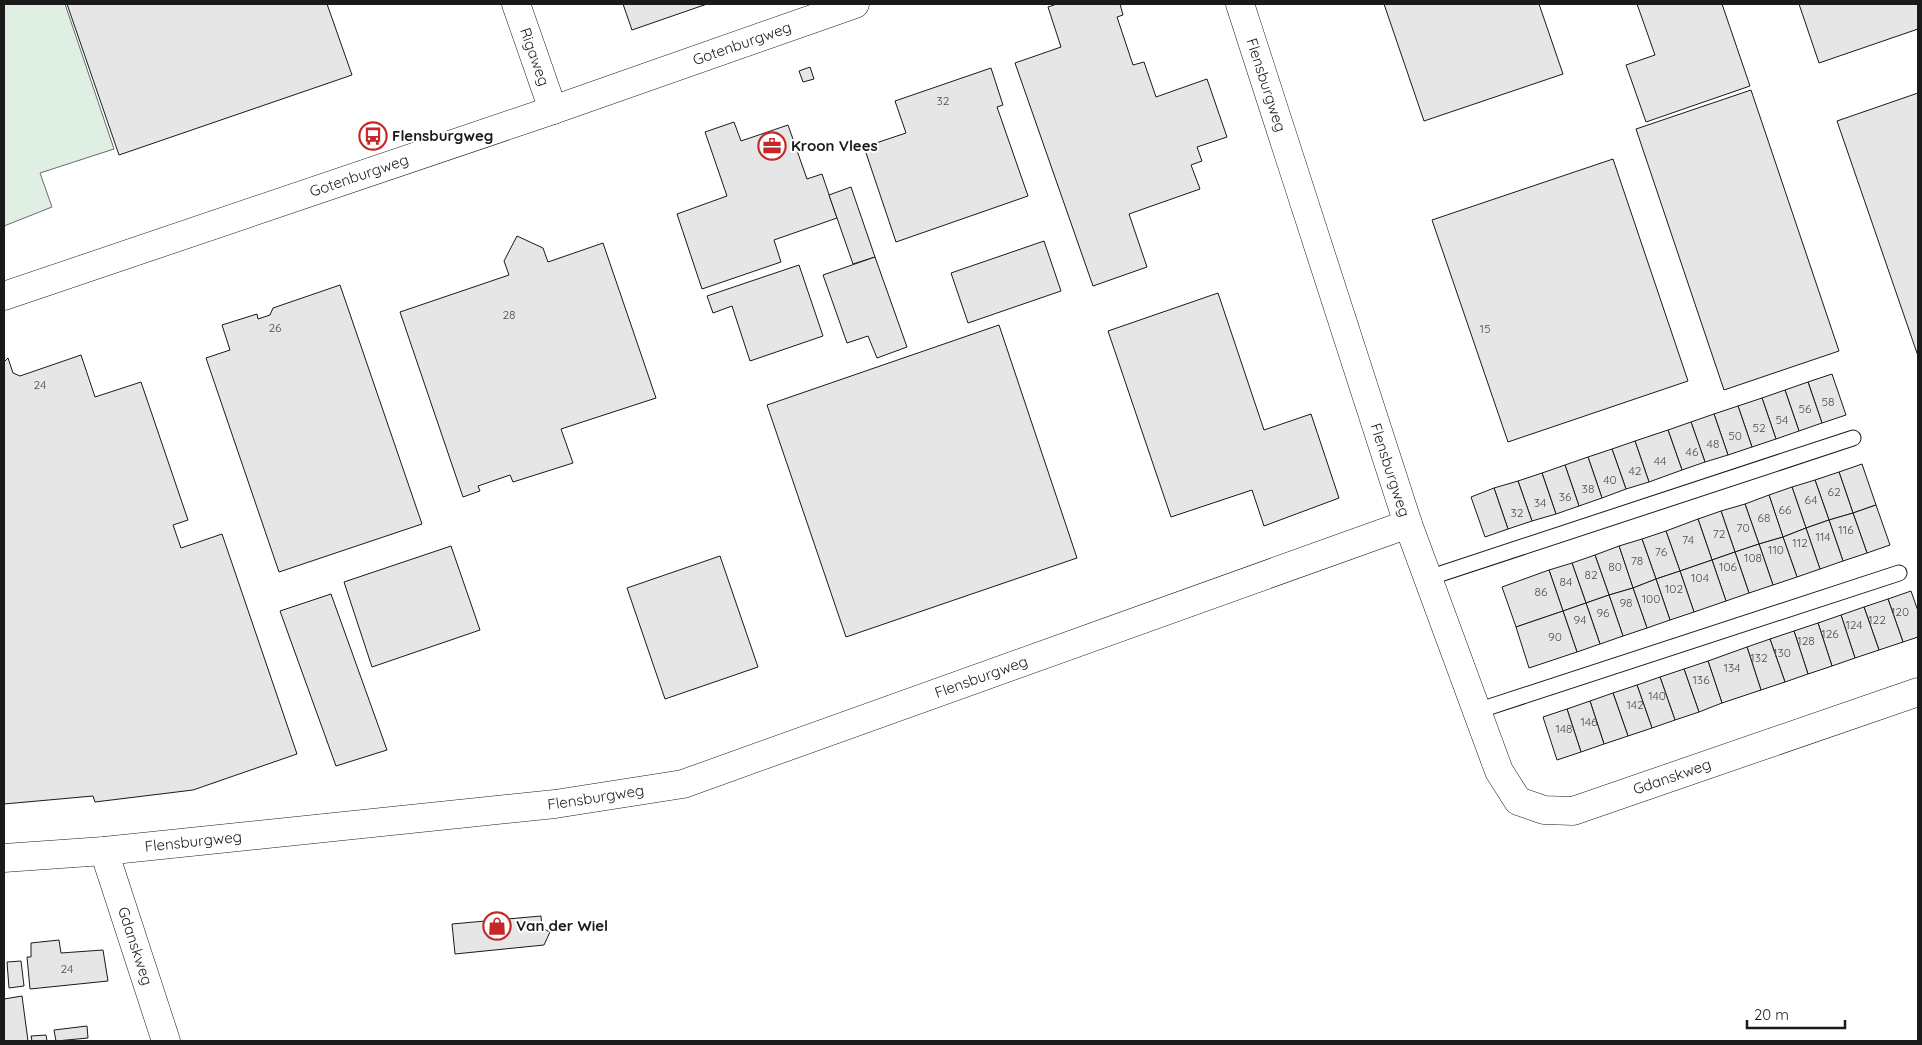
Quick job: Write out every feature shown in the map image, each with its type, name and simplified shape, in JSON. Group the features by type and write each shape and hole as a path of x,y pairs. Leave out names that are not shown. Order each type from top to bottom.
{"street":[{"name":"Rigaweg","path":"516,4 553,110"},
{"name":"Gotenburgweg","path":"4,296 553,110 855,4"},
{"name":"Flensburgweg","path":"4,858 104,851 555,804 683,784 1408,524 1240,4"},
{"name":"Gdanskweg","path":"1408,524 1499,771 1518,802 1544,810 1573,811 1918,692"},
{"name":"Gdanskweg","path":"104,851 166,1041"}],"lane":[{"path":"1428,578 1853,438"},
{"path":"1477,711 1899,573"}],"green space":[{"path":"4,4 65,4 114,149 40,173 52,207 4,226"}],"building":[{"path":"67,4 327,4 352,75 119,155"},
{"path":"623,4 707,4 632,30"},
{"path":"1057,4 1120,4 1123,15 1117,17 1133,65 1144,62 1156,97 1207,79 1227,137 1197,147 1202,161 1191,165 1200,189 1129,214 1147,267 1093,286 1015,63 1061,47 1048,7"},
{"path":"1384,4 1539,4 1563,74 1424,121"},
{"path":"1637,4 1722,4 1750,86 1646,122 1626,65 1655,55"},
{"path":"1799,4 1918,4 1918,29 1819,63"},
{"path":"810,67 814,79 803,82 799,71"},
{"path":"991,68 1003,105 997,107 1028,196 896,242 864,147 906,133 895,101"},
{"path":"1751,90 1839,351 1724,390 1636,129"},
{"path":"1918,93 1918,356 1837,121"},
{"path":"734,122 741,141 788,125 807,179 822,174 837,218 774,240 781,262 702,289 677,214 727,196 705,132"},
{"path":"1613,159 1688,381 1508,442 1432,220"},
{"path":"851,187 875,257 853,264 829,195"},
{"path":"517,236 543,248 548,262 603,243 656,398 561,429 573,463 513,482 510,475 478,486 480,491 463,497 400,312 509,275 504,261"},
{"path":"1044,241 1061,291 968,323 951,273"},
{"path":"875,257 907,347 877,358 868,336 847,343 823,275"},
{"path":"799,265 823,336 750,361 732,306 713,313 707,296"},
{"path":"340,285 422,524 279,572 206,358 230,350 222,325 257,314 258,319 270,315 273,308"},
{"path":"1218,293 1264,430 1311,414 1339,498 1264,526 1252,490 1171,517 1108,331"},
{"path":"999,325 1077,558 846,637 767,405"},
{"path":"81,355 95,397 141,382 188,520 173,525 181,548 222,534 297,754 193,790 95,802 93,796 4,804 4,362 8,358 13,373 20,376"},
{"path":"1832,374 1846,415 1822,423 1808,382"},
{"path":"1808,382 1822,423 1799,431 1785,390"},
{"path":"1785,390 1799,431 1776,439 1762,398"},
{"path":"1762,398 1776,439 1752,447 1738,406"},
{"path":"1738,406 1752,447 1728,455 1714,414"},
{"path":"1714,414 1728,455 1705,462 1691,422"},
{"path":"1691,422 1705,462 1682,470 1668,430"},
{"path":"1668,430 1682,470 1649,482 1635,441"},
{"path":"1635,441 1649,482 1626,489 1612,449"},
{"path":"1612,449 1626,489 1602,498 1588,457"},
{"path":"1588,457 1602,498 1579,506 1565,465"},
{"path":"1862,464 1876,505 1853,513 1839,472"},
{"path":"1565,465 1579,506 1556,514 1542,473"},
{"path":"1839,472 1853,513 1829,520 1815,480"},
{"path":"1542,473 1556,514 1532,521 1518,481"},
{"path":"1815,480 1829,520 1806,528 1792,487"},
{"path":"1518,481 1532,521 1508,529 1494,488"},
{"path":"1792,487 1806,528 1783,537 1769,495"},
{"path":"1494,488 1508,529 1485,537 1471,497"},
{"path":"1769,495 1783,537 1759,544 1745,504"},
{"path":"1745,504 1759,544 1735,552 1721,511"},
{"path":"1876,505 1890,545 1867,553 1853,513"},
{"path":"1721,511 1735,552 1712,560 1698,519"},
{"path":"1853,513 1867,553 1843,561 1829,520"},
{"path":"1698,519 1712,560 1680,571 1666,531"},
{"path":"1829,520 1843,561 1820,569 1806,528"},
{"path":"1806,528 1820,569 1797,577 1783,537"},
{"path":"1666,531 1680,571 1656,579 1642,539"},
{"path":"1783,537 1797,577 1773,585 1759,544"},
{"path":"1642,539 1656,579 1633,588 1619,546"},
{"path":"1759,544 1773,585 1749,593 1735,552"},
{"path":"451,546 480,630 372,667 344,582"},
{"path":"1619,546 1633,588 1609,595 1595,555"},
{"path":"1735,552 1749,593 1726,601 1712,560"},
{"path":"1595,555 1609,595 1586,603 1572,563"},
{"path":"720,556 758,667 665,699 627,588"},
{"path":"1712,560 1726,601 1694,612 1680,571"},
{"path":"1572,563 1586,603 1563,611 1549,570"},
{"path":"1549,570 1563,611 1516,627 1502,587"},
{"path":"1680,571 1694,612 1670,620 1656,579"},
{"path":"1656,579 1670,620 1647,628 1633,588"},
{"path":"1633,588 1647,628 1623,636 1609,595"},
{"path":"1911,591 1918,611 1918,637 1903,642 1888,599"},
{"path":"331,594 387,750 336,766 280,611"},
{"path":"1609,595 1623,636 1600,644 1586,603"},
{"path":"1888,599 1903,642 1879,650 1864,607"},
{"path":"1586,603 1600,644 1577,652 1563,611"},
{"path":"1864,607 1879,650 1855,658 1841,615"},
{"path":"1563,611 1577,652 1529,668 1516,627"},
{"path":"1841,615 1855,658 1832,666 1818,623"},
{"path":"1818,623 1832,666 1808,674 1794,631"},
{"path":"1794,631 1808,674 1785,682 1770,639"},
{"path":"1770,639 1785,682 1761,690 1747,647"},
{"path":"1747,647 1761,690 1722,703 1708,661"},
{"path":"1708,661 1722,703 1699,712 1684,669"},
{"path":"1684,669 1699,712 1675,720 1660,677"},
{"path":"1660,677 1675,720 1652,728 1637,685"},
{"path":"1637,685 1652,728 1628,736 1613,693"},
{"path":"1613,693 1628,736 1604,744 1590,701"},
{"path":"1590,701 1604,744 1581,752 1567,709"},
{"path":"1567,709 1581,752 1557,760 1543,717"},
{"path":"541,916 542,928 550,932 544,945 455,954 452,924"},
{"path":"59,940 61,953 103,950 108,981 30,989 27,957 31,957 31,943"},
{"path":"21,961 24,986 9,988 7,962"},
{"path":"22,996 28,1041 4,1041 4,999"},
{"path":"87,1026 88,1038 56,1041 54,1030"},
{"path":"46,1035 47,1041 32,1041 31,1036"}],"place":[{"name":"Flensburgweg","path":"373,136"},
{"name":"Kroon Vlees","path":"772,146"},
{"name":"Van der Wiel","path":"497,926"}]}
